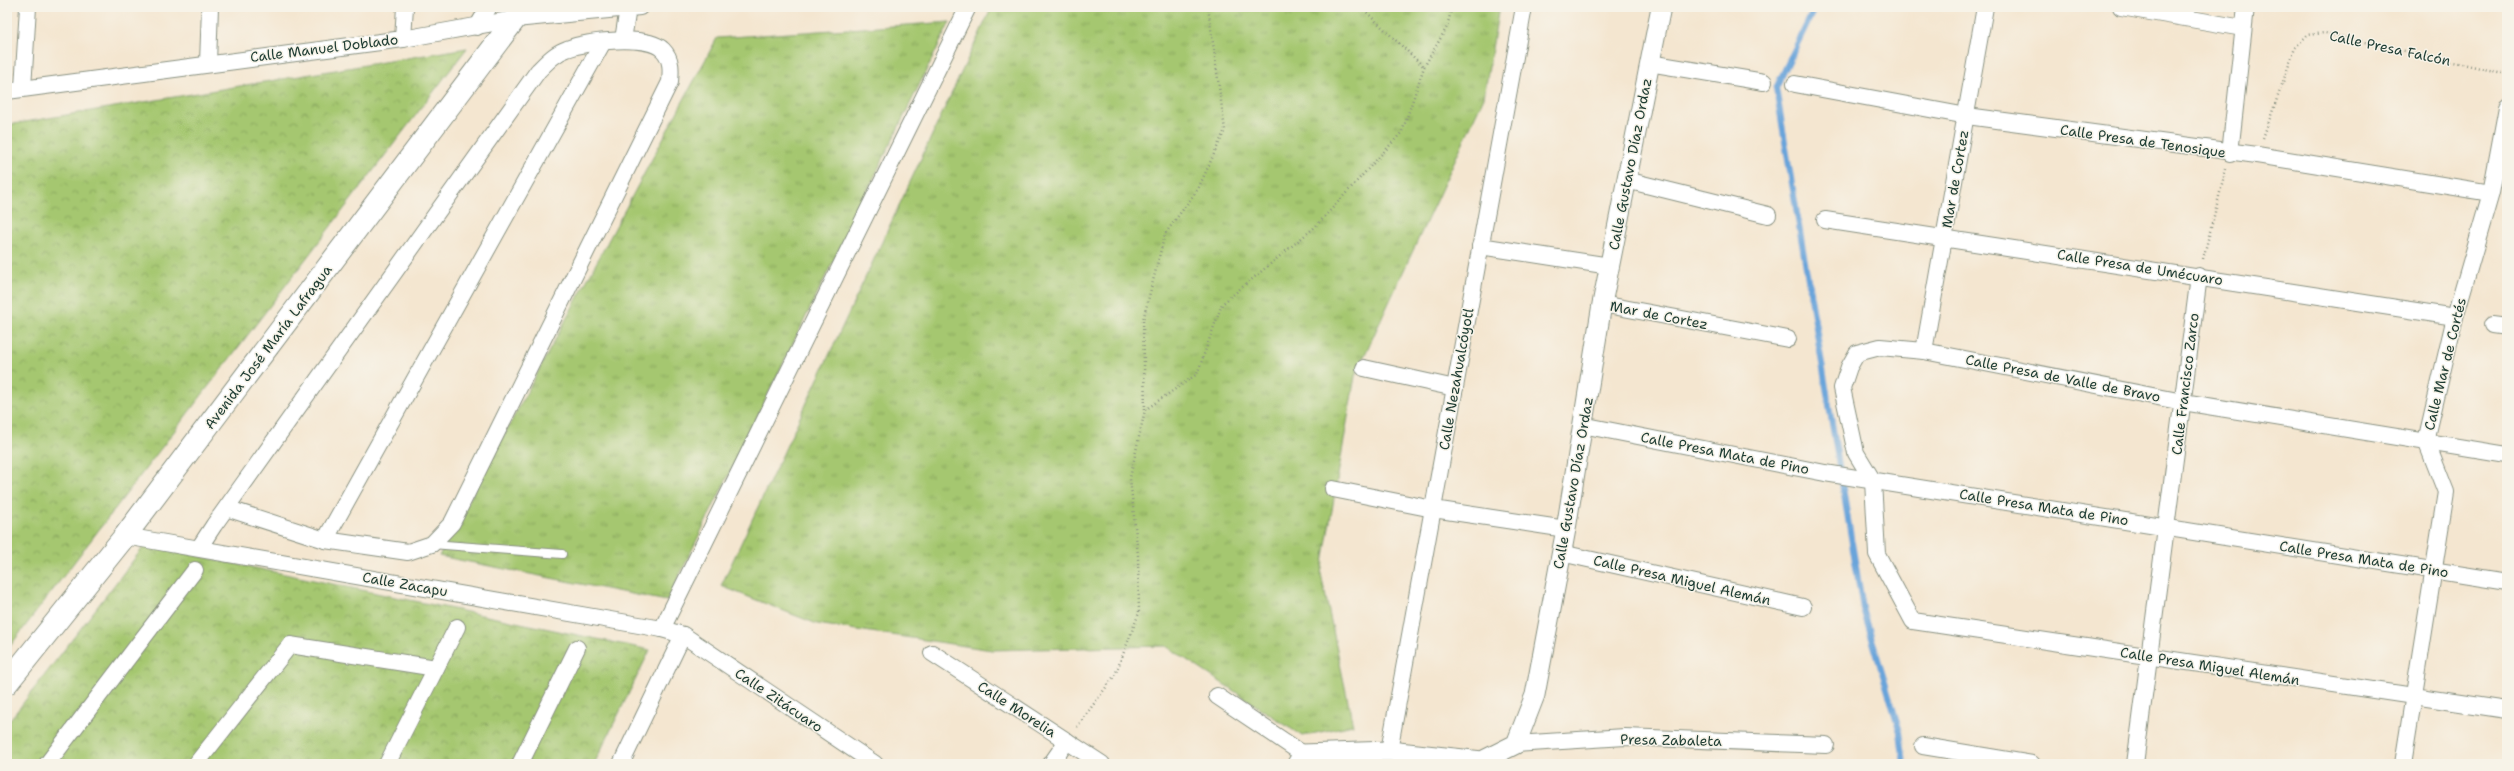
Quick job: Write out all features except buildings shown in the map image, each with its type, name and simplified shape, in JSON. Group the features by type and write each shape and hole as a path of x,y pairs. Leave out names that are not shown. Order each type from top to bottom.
{"main road":[{"name":"Avenida José María Lafragua","path":"7,683 125,536 520,13"}],"street":[{"path":"23,88 28,7"},
{"path":"208,63 210,7"},
{"path":"403,39 405,7"},
{"path":"477,27 489,7"},
{"path":"662,629 968,7"},
{"name":"Calle Nezahualcóyotl","path":"1389,751 1524,7"},
{"name":"Calle Gustavo Díaz Ordaz","path":"1516,744 1535,696 1566,529 1602,304 1661,7"},
{"name":"Mar de Cortez","path":"1924,351 1945,238 1984,7"},
{"path":"2121,7 2243,28"},
{"path":"2230,153 2246,7"},
{"path":"623,40 634,8"},
{"name":"Calle Manuel Doblado","path":"7,91 208,63 403,39 477,27 520,13 634,8"},
{"path":"199,548 226,508 538,71 554,55 568,48 603,42 623,40 646,41 663,50 672,65 670,82 452,523 432,544 408,552 325,540 226,508"},
{"path":"325,540 603,42"},
{"path":"1649,63 1764,82"},
{"name":"Calle Presa de Tenosique","path":"1795,84 1966,116 2257,156 2491,193"},
{"name":"Calle Mar de Cortés","path":"2403,764 2446,492 2426,441 2455,317 2491,193 2507,106"},
{"path":"1626,180 1768,214"},
{"name":"Calle Presa de Umécuaro","path":"1825,220 2199,276 2455,317"},
{"path":"1480,246 1610,266"},
{"name":"Calle Francisco Zarco","path":"2135,764 2199,276"},
{"name":"Mar de Cortez","path":"1602,304 1788,339"},
{"name":"Calle Presa de Valle de Bravo","path":"1873,480 1856,453 1842,388 1849,367 1856,353 1880,347 1924,351 2183,402 2507,454"},
{"path":"1364,368 1455,388"},
{"name":"Calle Presa Mata de Pino","path":"1582,425 1825,473 2507,582"},
{"name":"Calle Presa Miguel Alemán","path":"1873,480 1877,554 1913,622 2507,710"},
{"path":"1334,489 1432,509 1566,529"},
{"name":"Calle Zacapu","path":"125,536 662,629 683,635"},
{"name":"Calle Presa Miguel Alemán","path":"1561,553 1803,607"},
{"path":"48,764 195,570"},
{"path":"387,764 457,627"},
{"path":"627,762 683,635"},
{"name":"Calle Zitácuaro","path":"683,635 875,764"},
{"path":"196,764 290,645 436,668"},
{"path":"520,764 577,648"},
{"name":"Calle Morelia","path":"932,653 1102,764"},
{"path":"1217,696 1300,759 1389,751 1482,761 1516,744"},
{"name":"Presa Zabaleta","path":"1516,744 1625,737 1826,744"},
{"path":"1051,764 1067,741"},
{"path":"1923,746 2032,764"}],"lane":[{"path":"432,544 562,554"}],"path":[{"path":"1067,741 1115,675 1139,613 1138,555 1130,478 1145,410 1143,320 1165,234 1198,189 1225,130 1208,7"},
{"path":"1361,7 1424,67"},
{"path":"1145,410 1197,374 1222,304 1315,227 1402,132 1424,67 1447,26 1452,7"},
{"name":"Calle Presa Falcón","path":"2257,156 2295,48 2307,35 2325,33 2507,74"},
{"path":"2199,276 2230,153"}],"green space":[{"path":"992,7 1499,7 1484,97 1355,376 1321,574 1353,725 1302,736 1166,646 992,650 817,624 721,586"},
{"path":"950,22 667,601 439,556 717,38"},
{"path":"467,48 7,650 7,125"},
{"path":"145,545 650,650 594,764 7,764 7,724"}],"waterway":[{"path":"1815,7 1776,88 1863,609 1900,732 1904,764"}]}
